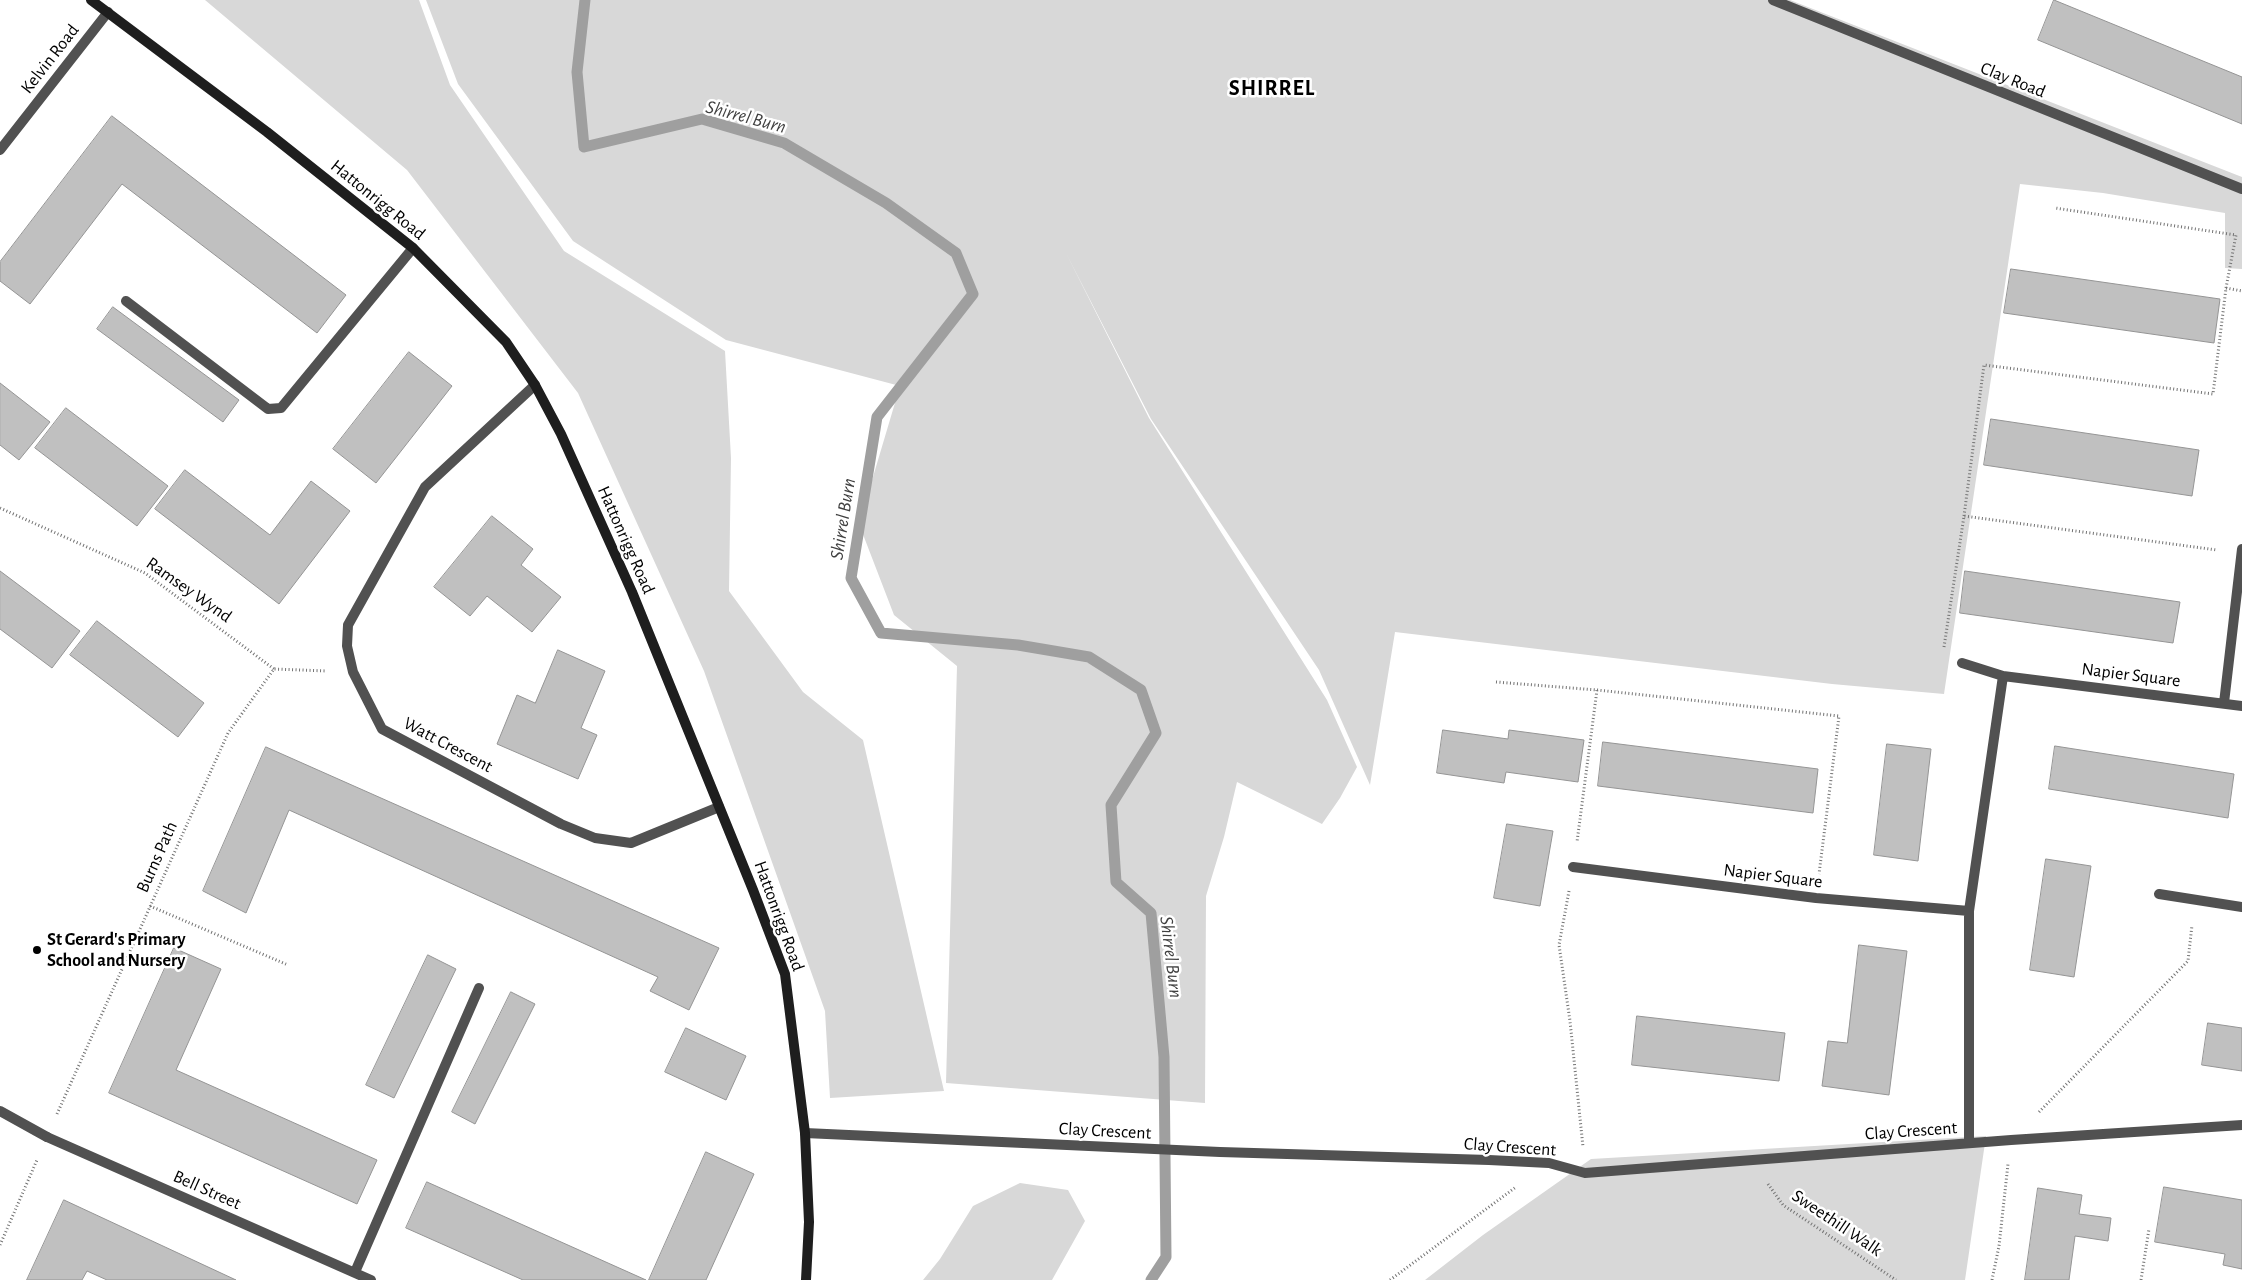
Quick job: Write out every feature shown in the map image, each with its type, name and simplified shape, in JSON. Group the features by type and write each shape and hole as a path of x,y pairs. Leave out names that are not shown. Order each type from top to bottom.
{"street":[{"name":"Hattonrigg Road","path":"91,0 267,132 414,248 506,342 535,385 561,434 632,592 786,974 804,1133 809,1222 806,1280"},
{"name":"Clay Road","path":"1773,0 2242,189"},
{"name":"Kelvin Road","path":"0,150 108,12"},
{"path":"126,301 268,408 281,408 414,248"},
{"name":"Watt Crescent","path":"535,385 425,487 348,625 347,646 354,672 382,729 561,824 595,838 631,843 719,807"},
{"path":"2224,703 2242,550"},
{"name":"Napier Square","path":"1962,663 2003,676 2242,706"},
{"path":"1969,1144 1969,911 2003,676"},
{"name":"Napier Square","path":"1573,867 1816,898 1969,911"},
{"path":"2159,894 2242,908"},
{"path":"355,1272 479,988"},
{"name":"Bell Street","path":"0,1111 47,1137 371,1280"},
{"name":"Clay Crescent","path":"804,1133 1220,1152 1549,1163 1585,1173 2011,1140 2242,1126"}],"path":[{"path":"1962,663 1942,646 1964,516 1984,365 2213,394 2226,288 2236,235 2055,208"},
{"path":"2226,288 2242,291"},
{"name":"Ramsey Wynd","path":"0,508 145,573 274,669"},
{"path":"1964,516 2241,553"},
{"path":"274,669 354,672"},
{"name":"Burns Path","path":"0,1245 228,733 274,669"},
{"path":"1597,690 1839,716 1816,898"},
{"path":"1992,1280 1999,1246 2011,1140 2188,961 2195,900"},
{"path":"150,906 288,964"},
{"name":"Sweethill Walk","path":"1751,1159 1783,1205 1896,1280"},
{"path":"1390,1280 1549,1163"},
{"path":"2141,1280 2149,1229"}],"shaded area":[{"path":"205,0 419,0 450,85 564,251 725,351 731,458 729,591 803,692 863,740 944,1091 830,1098 825,1011 704,671 578,393 407,170"},
{"path":"426,0 1790,0 2242,177 2242,269 2225,268 2225,213 2103,193 2020,184 1944,694 1832,684 1395,632 1370,785 1319,670 1151,419 1066,253 1149,418 1327,700 1357,767 1340,798 1322,824 1237,782 1224,837 1206,896 1205,1103 946,1083 957,666 894,615 859,524 900,386 726,340 573,241 458,84"},
{"path":"1986,1136 1965,1280 1425,1280 1483,1235 1591,1159"},
{"path":"1020,1183 1068,1190 1085,1221 1052,1280 923,1280 940,1259 973,1206"}],"building":[{"path":"2054,0 2242,77 2242,124 2038,40"},
{"path":"112,116 346,295 317,333 122,184 30,304 0,281 0,262"},
{"path":"2011,269 2220,299 2214,343 2004,313"},
{"path":"113,307 239,400 223,422 97,329"},
{"path":"409,352 452,386 376,483 333,449"},
{"path":"0,383 50,422 19,460 0,445"},
{"path":"66,408 168,486 137,526 35,448"},
{"path":"1991,419 2199,450 2192,496 1984,465"},
{"path":"185,470 270,535 311,481 350,511 279,604 155,509"},
{"path":"492,516 533,549 521,565 561,597 532,632 487,596 470,616 434,587"},
{"path":"0,571 80,631 52,668 0,629"},
{"path":"1965,571 2180,602 2173,643 1960,613"},
{"path":"97,621 204,703 178,737 70,655"},
{"path":"558,650 605,671 581,728 597,735 578,779 497,744 517,695 535,703"},
{"path":"1443,730 1508,739 1509,730 1584,740 1578,782 1506,772 1504,783 1437,773"},
{"path":"1603,742 1818,769 1813,813 1598,786"},
{"path":"1887,744 1931,749 1918,861 1874,855"},
{"path":"2055,746 2234,774 2228,818 2049,789"},
{"path":"266,747 719,948 689,1010 650,991 658,977 289,810 246,913 203,891"},
{"path":"1507,824 1553,831 1540,906 1494,898"},
{"path":"2046,859 2091,866 2074,977 2030,970"},
{"path":"1859,945 1907,951 1889,1095 1822,1086 1828,1041 1847,1043"},
{"path":"174,948 221,969 176,1070 377,1160 357,1204 109,1093"},
{"path":"428,955 456,969 394,1098 366,1085"},
{"path":"511,992 535,1004 475,1124 452,1112"},
{"path":"1637,1016 1785,1033 1779,1081 1632,1065"},
{"path":"2208,1023 2242,1028 2242,1071 2202,1065"},
{"path":"686,1028 746,1056 726,1100 665,1072"},
{"path":"706,1152 754,1174 706,1280 649,1280"},
{"path":"427,1182 646,1280 523,1280 406,1228"},
{"path":"2164,1187 2242,1200 2242,1269 2223,1265 2225,1254 2155,1242"},
{"path":"2038,1188 2082,1195 2079,1214 2111,1218 2108,1241 2075,1236 2069,1280 2025,1280"},
{"path":"64,1200 236,1280 107,1280 87,1271 82,1280 27,1280"}],"waterway":[{"name":"Shirrel Burn","path":"585,0 577,72 584,147 702,119 784,143 886,203 956,253 973,294 877,417 851,578 881,633 1018,645 1089,657 1141,690 1156,733 1111,805 1116,882 1151,913 1164,1057 1166,1257 1151,1280"}],"place":[{"name":"St Gerard's Primary School and Nursery","path":"37,950"}],"district":[{"name":"SHIRREL","path":"1272,88"}]}
